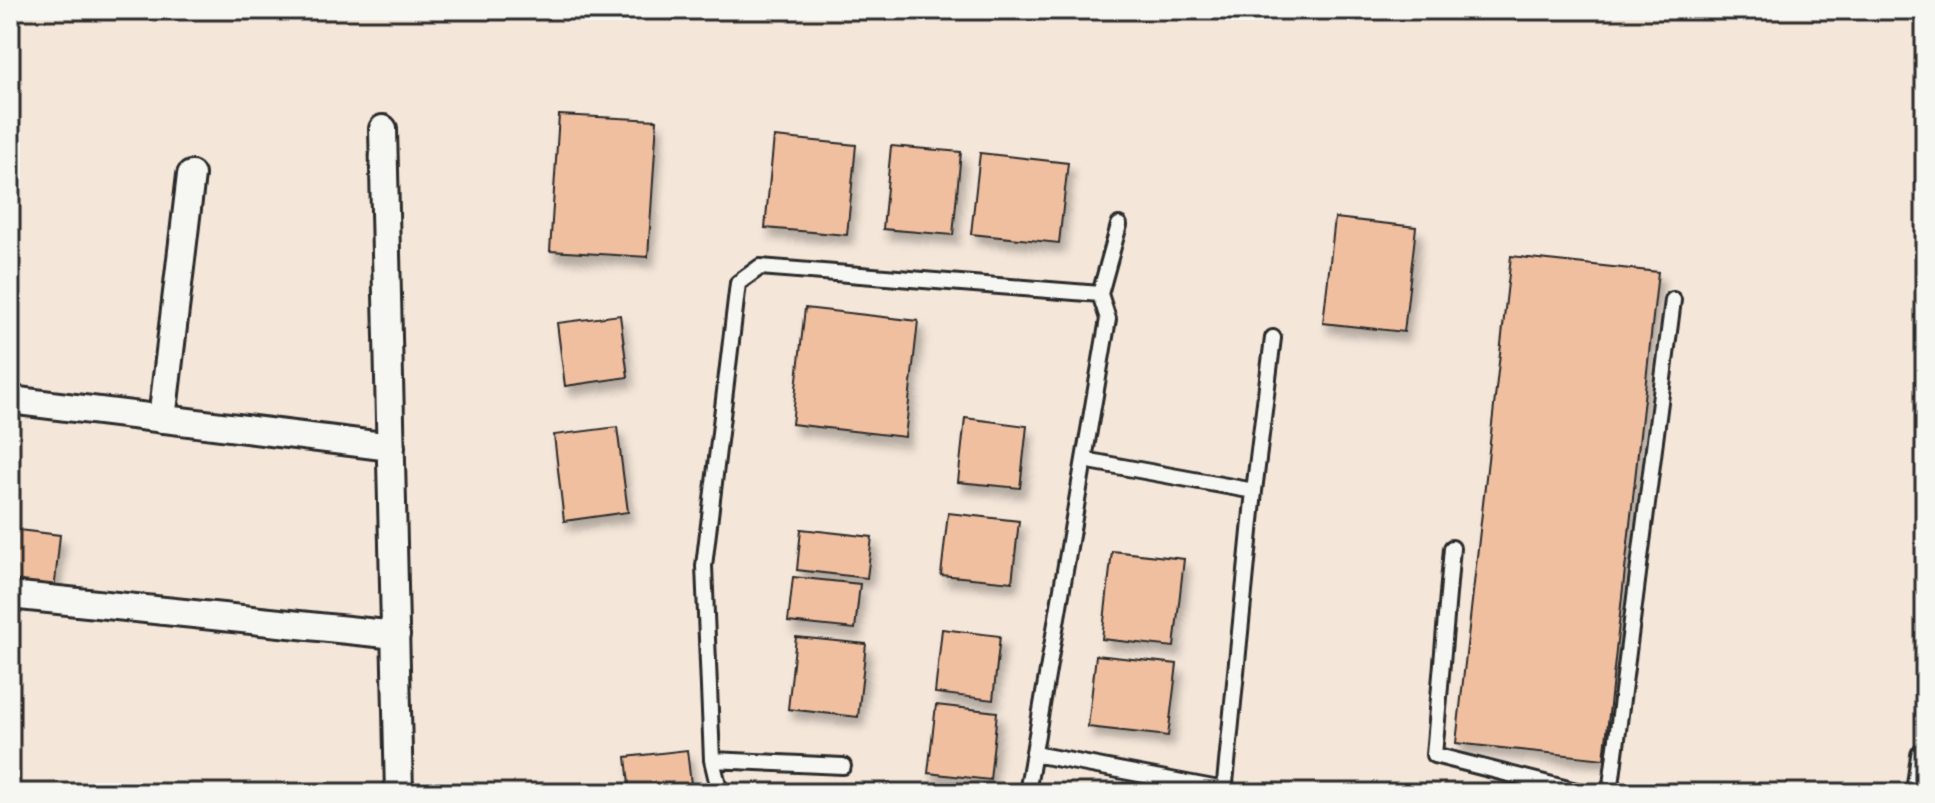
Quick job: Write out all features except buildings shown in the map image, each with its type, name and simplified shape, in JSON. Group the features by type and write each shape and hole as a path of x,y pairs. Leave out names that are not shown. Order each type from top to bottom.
{"street":[{"path":"383,129 399,793"},
{"path":"162,419 191,175"},
{"path":"10,400 391,447"},
{"path":"10,595 396,635"},
{"path":"1920,793 1925,756"}],"lane":[{"path":"1027,793 1108,319 1100,294 1119,225"},
{"path":"720,793 712,760 704,566 738,283 760,267 1100,294"},
{"path":"1610,793 1673,300"},
{"path":"1034,754 1224,792 1254,491 1273,338"},
{"path":"1084,460 1254,491"},
{"path":"1452,548 1434,755 1584,793"},
{"path":"712,760 843,766"}]}
